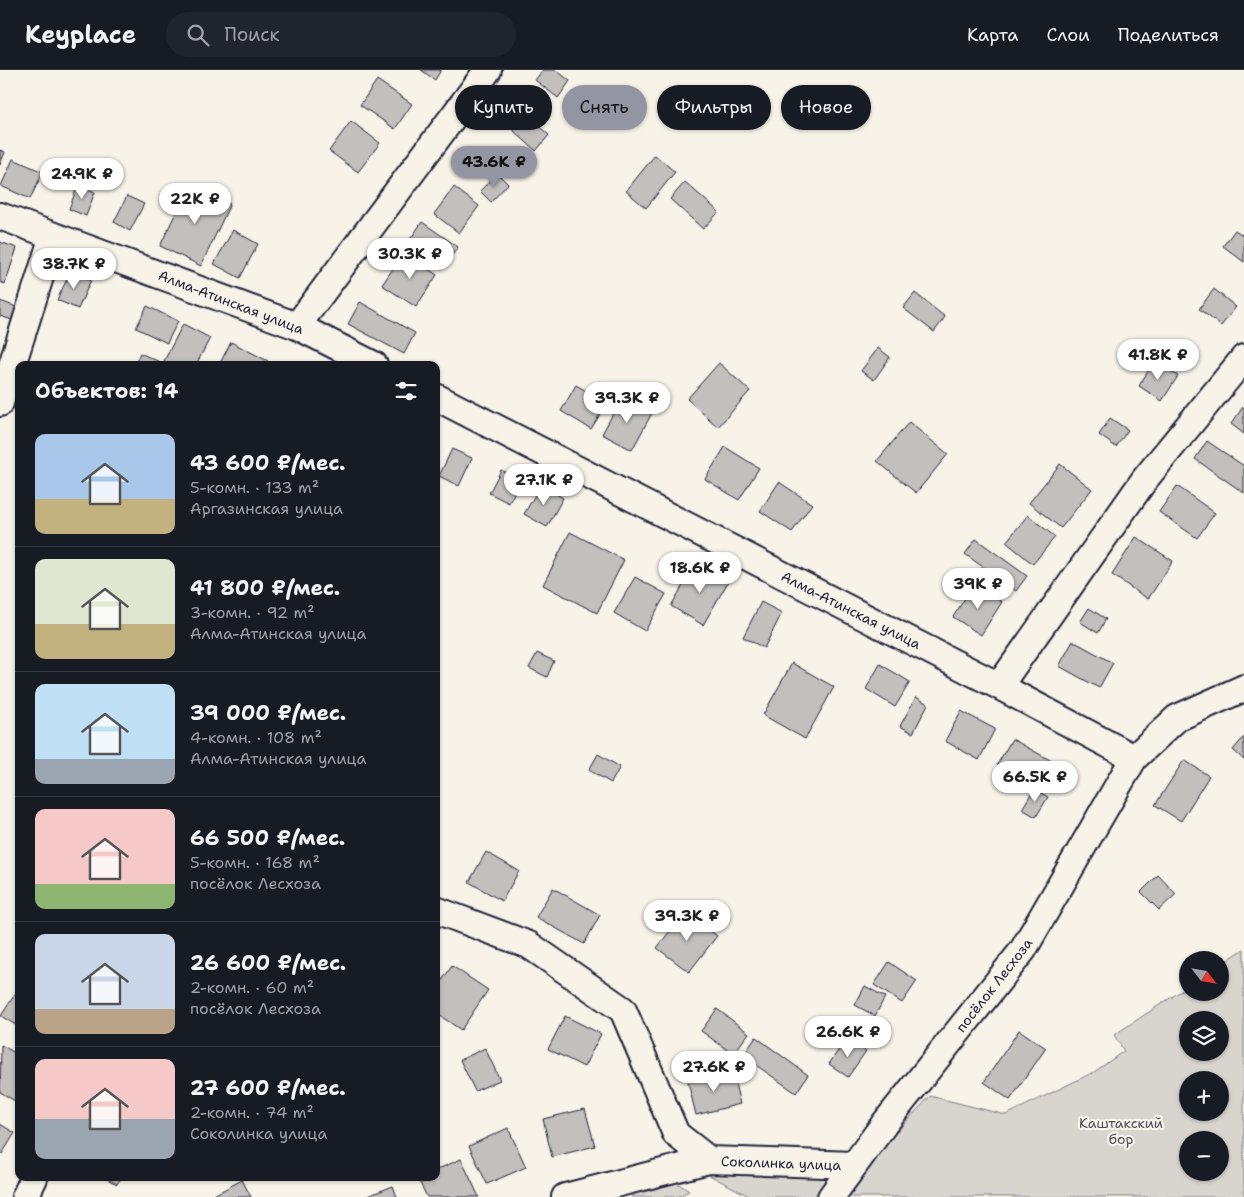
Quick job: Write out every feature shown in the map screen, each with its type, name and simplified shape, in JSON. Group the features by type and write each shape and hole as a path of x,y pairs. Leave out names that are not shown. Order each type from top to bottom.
{"street":[{"path":"297,326 488,70"},
{"name":"Алма-Атинская улица","path":"0,216 297,326 366,361"},
{"path":"0,403 53,236"},
{"path":"999,686 1144,479 1244,358"},
{"name":"Алма-Атинская улица","path":"440,399 999,686 1134,758"},
{"name":"посёлок Лесхоза","path":"831,1197 884,1123 1023,950 1134,758 1176,718 1244,688"},
{"name":"Соколинка улица","path":"440,912 529,945 623,1010 676,1134 709,1160 854,1165"},
{"path":"565,1197 709,1160"},
{"path":"26,1197 33,1181"}],"green space":[{"name":"Каштакский бор","path":"1244,949 1244,1197 837,1197 930,1096 1006,1115 1094,1072 1124,1051 1114,1035 1179,992 1179,1001 1229,1001 1229,959"},
{"path":"834,1170 814,1197 751,1197 707,1174"},
{"path":"664,1174 689,1191 677,1197 631,1197"}],"building":[{"path":"421,70 441,70 435,80"},
{"path":"543,70 556,70 570,81 567,85 562,85 562,92 558,98 552,93 552,85 541,85 535,80"},
{"path":"377,80 412,104 395,129 360,105"},
{"path":"351,121 380,143 358,172 329,151"},
{"path":"513,130 543,130 549,135 536,151"},
{"path":"0,150 5,152 0,165"},
{"path":"655,155 675,172 646,208 626,191"},
{"path":"13,159 43,172 30,199 1,186"},
{"path":"497,173 508,184 491,202 480,191"},
{"path":"685,182 719,212 703,229 670,199"},
{"path":"78,185 95,192 86,216 69,209"},
{"path":"189,185 230,204 201,266 160,246"},
{"path":"454,187 479,206 459,233 434,214"},
{"path":"127,196 144,204 130,231 114,222"},
{"path":"422,222 458,247 442,269 407,244"},
{"path":"233,230 258,244 240,278 214,264"},
{"path":"1235,230 1244,236 1244,262 1223,246"},
{"path":"0,242 17,248 5,284 0,282"},
{"path":"404,252 437,275 416,307 382,285"},
{"path":"71,271 91,280 78,309 57,300"},
{"path":"1214,289 1236,307 1221,326 1199,309"},
{"path":"915,293 945,317 934,332 903,308"},
{"path":"0,301 22,309 18,322 0,316"},
{"path":"360,302 415,333 404,354 348,324"},
{"path":"147,306 178,321 167,343 136,328"},
{"path":"183,324 210,338 198,361 164,361"},
{"path":"231,342 268,361 221,361"},
{"path":"878,348 890,357 874,380 861,371"},
{"path":"140,353 157,361 136,361"},
{"path":"1154,361 1178,376 1162,401 1139,386"},
{"path":"719,363 750,391 718,427 687,399"},
{"path":"576,385 607,403 591,429 561,411"},
{"path":"622,397 652,413 632,450 602,434"},
{"path":"1244,408 1244,434 1231,424"},
{"path":"1110,418 1128,430 1116,447 1099,435"},
{"path":"909,422 948,454 916,493 877,461"},
{"path":"1207,441 1244,466 1244,493 1195,459"},
{"path":"725,447 759,468 739,500 705,479"},
{"path":"452,449 472,458 459,486 440,476"},
{"path":"1060,464 1092,489 1061,528 1029,503"},
{"path":"501,470 521,480 509,503 489,493"},
{"path":"779,482 812,504 792,532 760,511"},
{"path":"541,485 563,498 547,527 524,514"},
{"path":"1177,486 1215,513 1197,538 1159,512"},
{"path":"1028,515 1055,537 1033,564 1006,542"},
{"path":"570,532 624,560 597,613 543,585"},
{"path":"1136,537 1173,561 1148,599 1112,575"},
{"path":"976,539 1027,576 1016,591 965,554"},
{"path":"696,563 728,582 703,625 671,606"},
{"path":"635,577 666,594 645,631 614,613"},
{"path":"974,584 1002,602 981,635 953,617"},
{"path":"761,602 782,613 764,648 743,637"},
{"path":"1089,608 1106,619 1098,633 1080,622"},
{"path":"1073,641 1113,663 1099,688 1059,666"},
{"path":"537,653 554,661 547,677 529,668"},
{"path":"792,663 834,687 805,739 763,715"},
{"path":"880,664 910,682 895,707 866,689"},
{"path":"916,697 928,704 913,733 900,726"},
{"path":"961,711 995,729 979,760 945,741"},
{"path":"1244,737 1244,760 1233,750"},
{"path":"1012,739 1050,760 1035,786 997,765"},
{"path":"598,754 620,767 611,783 589,770"},
{"path":"1184,760 1209,776 1181,821 1155,805"},
{"path":"1034,789 1048,797 1036,817 1022,809"},
{"path":"486,852 519,871 502,901 469,882"},
{"path":"1158,875 1176,894 1159,910 1141,892"},
{"path":"553,888 600,915 584,944 536,917"},
{"path":"685,911 717,936 689,972 657,948"},
{"path":"889,962 917,981 902,1003 874,985"},
{"path":"452,966 488,990 461,1030 440,1016 440,983"},
{"path":"865,986 885,997 875,1016 855,1005"},
{"path":"15,994 15,1025 1,1016"},
{"path":"717,1009 749,1033 733,1054 701,1031"},
{"path":"565,1016 601,1034 584,1067 548,1049"},
{"path":"1019,1030 1046,1048 1010,1100 984,1082"},
{"path":"756,1037 808,1075 796,1093 743,1056"},
{"path":"847,1038 866,1051 848,1077 829,1064"},
{"path":"1,1045 15,1053 15,1101 0,1092"},
{"path":"485,1048 500,1080 475,1091 460,1060"},
{"path":"732,1071 740,1104 696,1115 688,1082"},
{"path":"585,1109 595,1146 552,1157 543,1119"},
{"path":"0,1124 15,1133 2,1154 0,1153"},
{"path":"508,1128 526,1167 487,1184 469,1146"},
{"path":"461,1159 479,1197 427,1197 419,1181 440,1181 440,1168"},
{"path":"243,1181 251,1197 210,1197"},
{"path":"393,1186 397,1197 365,1197"}]}
